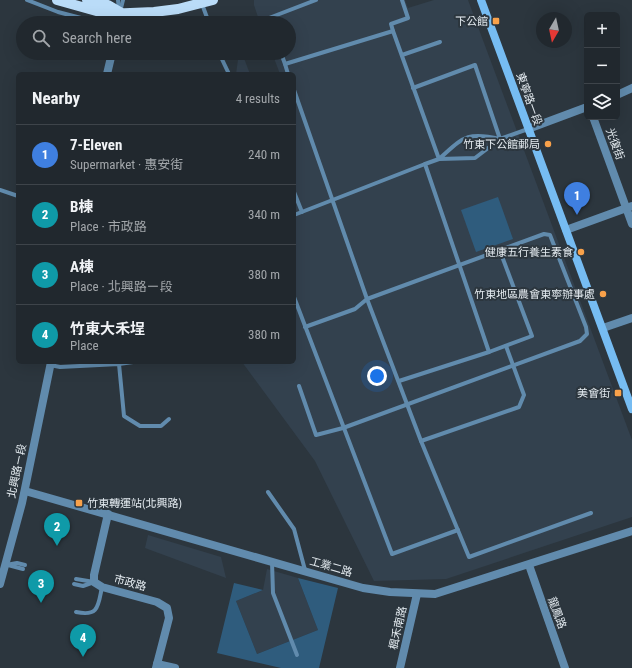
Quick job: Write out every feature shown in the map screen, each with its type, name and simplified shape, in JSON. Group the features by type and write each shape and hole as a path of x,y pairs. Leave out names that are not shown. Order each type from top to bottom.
{"main road":[{"path":"57,0 107,14 120,12 154,12 213,0"},
{"path":"87,0 108,5 120,12"},
{"name":"東寧路一段","path":"481,0 632,409"}],"street":[{"path":"119,16 120,12"},
{"path":"107,72 110,60"},
{"path":"620,93 632,88"},
{"path":"528,130 584,108"},
{"name":"光復街","path":"594,120 629,207 632,224"},
{"path":"566,230 629,207"},
{"path":"603,328 632,318"},
{"name":"北興路ㄧ段","path":"0,584 25,491 51,364"},
{"name":"工業二路","path":"25,491 363,588 417,594 435,594 632,530"},
{"path":"94,582 94,575 108,514"},
{"name":"龍鳳路","path":"528,565 565,668"},
{"name":"市政路","path":"94,582 102,587 157,602 167,608 169,618 156,666"},
{"name":"楓禾南路","path":"400,668 417,594"},
{"path":"156,666 175,668"}],"lane":[{"path":"27,0 58,12 73,16"},
{"path":"118,0 120,12"},
{"path":"120,12 123,0"},
{"path":"274,16 316,0"},
{"path":"402,0 408,18 391,24 439,159"},
{"path":"202,2 207,16"},
{"path":"285,64 393,31"},
{"path":"402,55 440,42"},
{"path":"222,60 228,72"},
{"path":"284,60 287,72"},
{"path":"413,88 475,65 500,139"},
{"path":"296,96 367,299 408,404 421,442 469,557 591,513"},
{"path":"296,214 439,159 475,158 500,139 528,130"},
{"path":"439,159 466,137 481,135 500,139"},
{"path":"425,164 489,352"},
{"path":"0,190 16,195"},
{"path":"296,197 302,212"},
{"path":"299,386 316,435 344,428 513,366 580,341 587,334 586,327 550,235 544,234 367,299 355,309 305,327"},
{"path":"399,381 489,352 532,336 500,251"},
{"path":"296,302 392,554 458,530"},
{"path":"421,442 519,407 524,395 506,346"},
{"path":"51,364 60,367 119,364 124,416 140,426 161,426 169,419"},
{"path":"268,492 294,529 304,570"},
{"path":"272,562 273,593 297,655"},
{"path":"5,565 24,567"},
{"path":"75,581 83,586 94,582"},
{"path":"76,612 89,614 95,611 98,606 102,587"}],"shaded area":[{"path":"254,0 405,0 408,8 434,0 468,0 632,440 632,517 446,579 374,581 315,461 243,364 296,364 296,72 279,72 275,60 296,60 296,16 258,16"},
{"path":"238,60 245,60 249,72 236,72"},
{"path":"498,197 513,239 476,252 461,210"},
{"path":"148,535 221,557 226,578 145,548"},
{"path":"267,569 298,578 318,630 257,654 236,601 263,590"},
{"path":"298,578 338,588 319,668 281,668 217,653 234,583 263,590 236,601 257,654 318,630"}],"place":[{"name":"下公館","path":"496,21"},
{"name":"竹東下公館郵局","path":"548,144"},
{"name":"7-Eleven","path":"577,215"},
{"name":"健康五行養生素食","path":"581,252"},
{"name":"竹東地區農會東寧辦事處","path":"603,294"},
{"name":"美會街","path":"618,393"},
{"name":"竹東轉運站(北興路)","path":"79,503"},
{"name":"B棟","path":"57,546"},
{"name":"A棟","path":"41,603"},
{"name":"竹東大禾埕","path":"83,657"}]}
